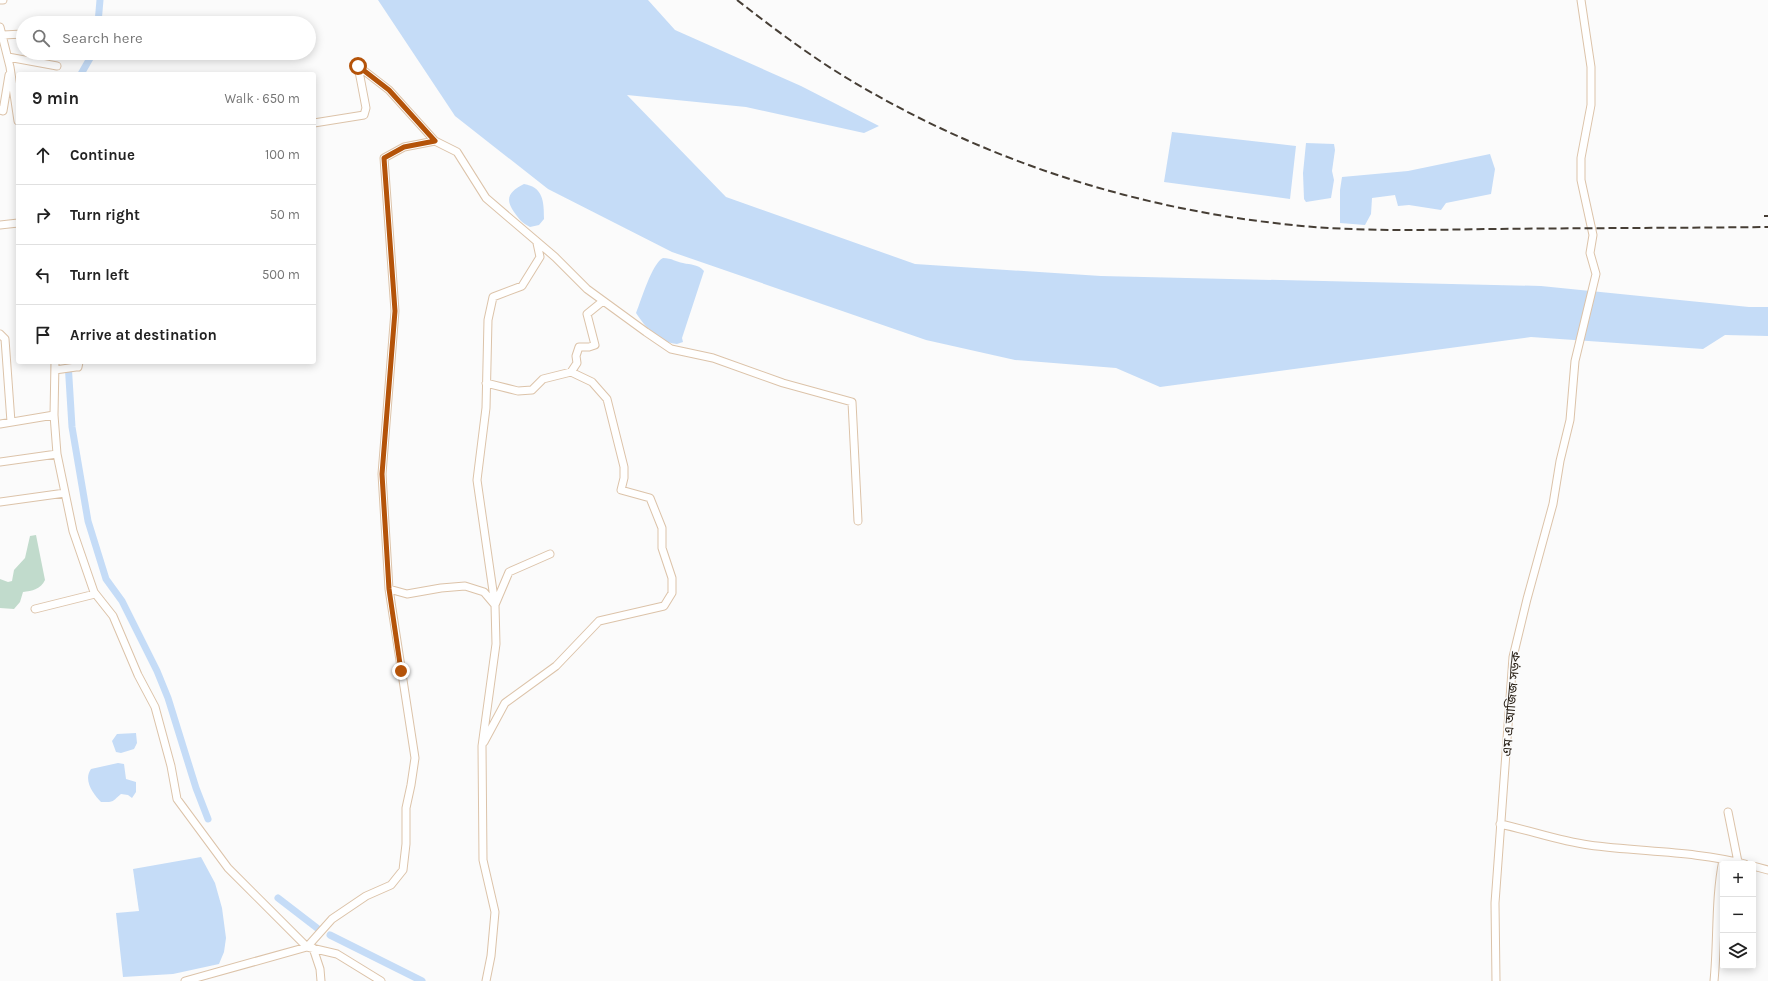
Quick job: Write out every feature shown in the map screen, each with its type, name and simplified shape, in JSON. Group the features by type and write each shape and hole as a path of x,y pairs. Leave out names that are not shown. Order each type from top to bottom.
{"street":[{"name":"এম এ আজিজ সড়ক","path":"1496,981 1495,903 1513,657 1553,504 1560,461 1570,420 1575,362 1596,274 1590,252 1593,235 1581,180 1581,158 1591,105 1592,74 1581,0"},
{"path":"0,27 10,66 16,107"},
{"path":"3,35 16,34"},
{"path":"8,57 16,58"},
{"path":"24,60 57,66"},
{"path":"0,110 3,111 10,66"},
{"path":"316,123 364,115 366,108 358,66 389,90 435,141 457,152 486,198 555,257 587,289 671,349 713,358 783,383 852,402 858,521"},
{"path":"310,948 332,919 366,896 391,885 403,870 406,844 406,808 415,758 389,589 382,474 395,311 384,158 404,147 435,141"},
{"path":"0,225 16,222"},
{"path":"486,981 491,956 495,912 483,860 482,746 496,644 495,605 477,480 486,408 488,320 493,297 522,286 540,257 537,243"},
{"path":"571,372 577,363 576,356 579,347 589,347 595,345 587,314 603,301"},
{"path":"0,334 5,339 11,422"},
{"path":"77,365 56,367 54,415 57,454 73,530 95,594 113,616 138,675 155,707 172,766 178,799 228,868 310,948 320,969 321,981"},
{"path":"482,746 505,703 556,666 599,621 664,606 672,593 672,578 662,548 662,528 650,498 621,490 624,478 624,467 607,399 592,382 571,372 543,379 532,390 518,391 486,383"},
{"path":"0,424 54,415"},
{"path":"0,462 57,454"},
{"path":"0,502 65,493"},
{"path":"495,605 509,572 550,554"},
{"path":"389,589 407,594 441,588 465,586 484,592 495,605"},
{"path":"35,609 95,594"},
{"path":"1728,812 1741,861"},
{"path":"1500,824 1566,841 1729,861"},
{"path":"1714,981 1717,946 1719,882 1723,860"},
{"path":"1756,867 1768,870"},
{"path":"185,981 310,948 336,954 381,981"}],"green space":[{"path":"36,535 45,580 41,586 33,590 23,592 20,602 14,609 0,608 0,579 8,582 12,581 14,570 25,558 30,536"}],"water":[{"path":"378,0 648,0 675,30 801,86 879,126 864,133 746,107 627,95 726,197 915,264 1101,276 1541,286 1749,307 1768,307 1768,336 1725,335 1703,349 1531,337 1160,387 1116,368 1015,360 926,340 672,252 548,189 455,116"},
{"path":"1172,132 1296,146 1290,199 1164,182"},
{"path":"1306,143 1334,144 1335,150 1332,171 1334,180 1331,198 1306,202 1304,199 1303,173"},
{"path":"1490,154 1495,169 1491,194 1446,203 1441,210 1409,205 1398,206 1395,195 1372,198 1371,214 1365,225 1340,223 1340,190 1342,177 1408,171"},
{"path":"524,184 535,188 539,192 543,201 544,219 539,225 530,227 525,224 519,219 509,203 512,192"},
{"path":"663,258 697,266 704,271 682,338 683,342 677,344 670,343 658,337 644,324 636,313 651,274 659,261"},
{"path":"136,733 137,743 134,749 121,753 116,752 112,741 117,734"},
{"path":"118,763 124,764 126,779 136,782 136,792 132,798 128,795 121,794 113,801 101,802 90,787 88,778 89,773 91,769"},
{"path":"201,857 215,883 222,908 226,938 224,952 219,964 173,974 123,977 116,913 139,911 133,869"}],"waterway":[{"path":"99,16 100,0"},
{"path":"82,72 89,60"},
{"path":"68,364 72,427 88,521 106,579 122,601 157,671 168,698 196,788 208,819"},
{"path":"278,898 317,928"},
{"path":"330,935 422,981"}],"railway":[{"path":"737,0 798,46 862,87 911,114 961,138 1065,178 1173,206 1228,217 1283,224 1309,227 1361,229 1412,230 1768,227"}],"route":[{"path":"358,66 389,90 435,141 404,147 384,158 395,311 382,474 389,589 401,671"}]}
